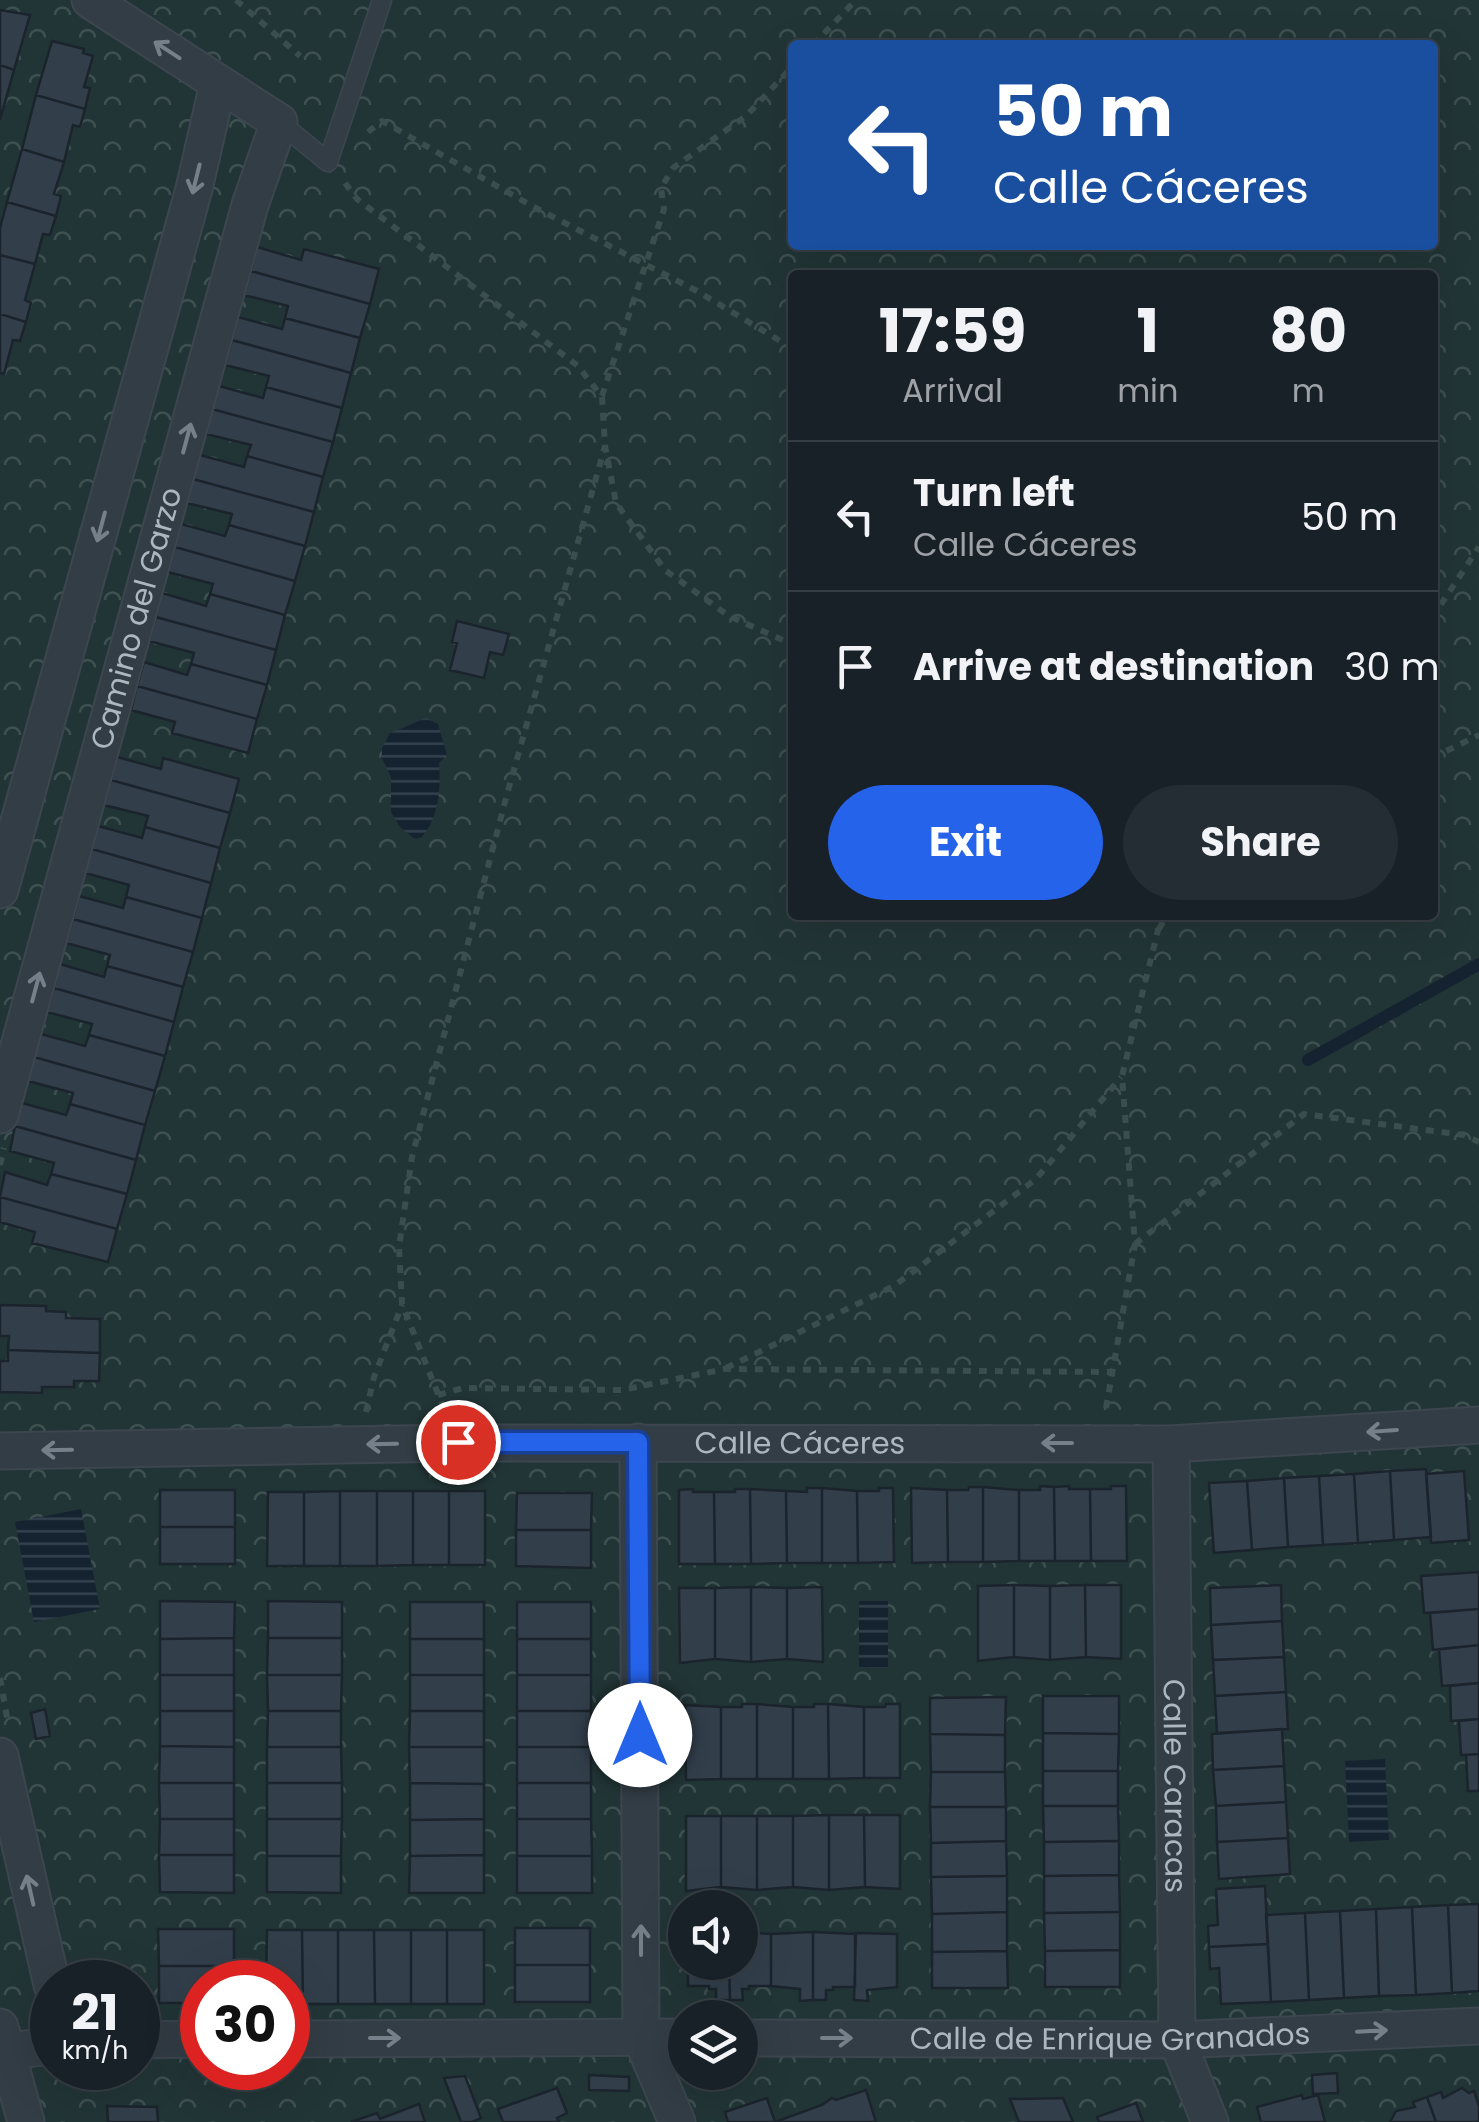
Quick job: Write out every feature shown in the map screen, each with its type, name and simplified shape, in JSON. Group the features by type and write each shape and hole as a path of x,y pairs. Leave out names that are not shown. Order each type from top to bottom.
{"street":[{"path":"90,0 278,122"},
{"name":"Camino del Garzo","path":"0,890 194,189 218,84"},
{"name":"Camino del Garzo","path":"0,1115 8,1059 250,205 278,122"},
{"name":"Calle Cáceres","path":"0,1451 458,1442 1171,1444 1479,1425"},
{"path":"638,1442 641,2037 677,2122"},
{"name":"Calle Caracas","path":"1171,1444 1177,2040 1210,2122"},
{"path":"0,1756 46,1960"},
{"name":"Calle de Enrique Granados","path":"758,2038 1177,2040 1479,2026"},
{"path":"310,2039 668,2037"},
{"path":"26,2122 2,2043 30,2045"}],"lane":[{"path":"278,122 328,162 382,0"}],"path":[{"path":"236,0 300,56"},
{"path":"819,40 856,0"},
{"path":"788,71 746,116 673,168 661,188 664,209 602,397 604,446 616,503 666,570 729,616 788,642"},
{"path":"602,397 578,366 358,199 328,162 382,121 788,346"},
{"path":"458,1442 402,1304 399,1247 412,1157 604,446"},
{"path":"1438,609 1479,547"},
{"path":"1438,755 1479,735"},
{"path":"1157,920 1158,930"},
{"path":"1099,1443 1135,1244 1122,1076 1158,930 1165,920"},
{"path":"725,1368 894,1286 1036,1180 1122,1076"},
{"path":"1135,1244 1304,1114 1464,1135 1479,1142"},
{"path":"346,1445 366,1412 374,1376 402,1304"},
{"path":"438,1396 463,1388 622,1390 725,1368 1113,1372"}],"green space":[{"path":"0,0 1479,0 1479,2122 0,2122"}],"water":[{"path":"426,718 438,724 447,755 439,763 439,792 432,821 422,837 415,839 400,827 391,812 391,777 382,748 390,733"},
{"path":"81,1509 100,1609 34,1622 15,1522"},
{"path":"859,1601 888,1601 888,1668 859,1668"},
{"path":"1385,1759 1389,1840 1349,1842 1345,1761"}],"building":[{"path":"0,10 30,15 14,70 0,65"},
{"path":"52,41 84,49 83,53 93,56 84,87 90,88 85,109 36,95"},
{"path":"0,65 14,70 0,120"},
{"path":"36,95 85,109 80,127 73,125 64,162 22,149"},
{"path":"22,149 64,162 54,194 61,196 56,216 7,202"},
{"path":"7,202 56,216 50,235 43,234 35,264 0,255 0,228"},
{"path":"257,247 301,260 304,249 379,269 370,304 251,271"},
{"path":"0,255 35,264 25,300 31,303 26,322 0,314"},
{"path":"251,271 370,304 360,338 285,318 288,306 244,295"},
{"path":"0,314 26,322 20,341 13,340 4,374 0,373"},
{"path":"238,317 282,329 285,318 360,338 351,373 232,340"},
{"path":"232,340 351,373 342,408 266,387 269,376 225,365"},
{"path":"219,386 263,398 266,387 342,408 333,442 212,409"},
{"path":"212,409 333,442 323,477 247,456 251,445 206,434"},
{"path":"200,455 244,467 247,456 323,477 314,512 193,479"},
{"path":"193,479 314,512 305,546 229,525 232,514 187,503"},
{"path":"181,524 225,536 229,525 305,546 295,581 175,547"},
{"path":"175,547 295,581 285,615 210,594 213,584 168,572"},
{"path":"162,593 206,606 210,594 285,615 276,650 156,617"},
{"path":"156,617 276,650 267,685 191,664 194,653 149,641"},
{"path":"457,621 509,634 503,655 490,652 484,678 450,670 457,643 452,642"},
{"path":"144,662 187,675 191,664 267,685 257,719 137,686"},
{"path":"137,686 257,719 248,753 172,733 175,722 131,710"},
{"path":"117,757 161,769 163,758 239,779 230,813 111,780"},
{"path":"111,780 230,813 220,848 145,827 148,816 104,805"},
{"path":"98,826 142,838 145,827 220,848 211,883 92,849"},
{"path":"92,849 211,883 202,918 126,897 129,885 85,873"},
{"path":"79,896 123,908 126,897 202,918 193,952 73,919"},
{"path":"73,919 193,952 183,987 107,966 110,955 66,943"},
{"path":"60,964 104,977 107,966 183,987 174,1022 54,988"},
{"path":"54,988 174,1022 165,1056 89,1035 92,1024 47,1012"},
{"path":"41,1034 85,1046 89,1035 165,1056 155,1091 34,1057"},
{"path":"34,1057 155,1091 145,1125 70,1104 73,1093 28,1081"},
{"path":"22,1103 66,1115 70,1104 145,1125 136,1160 15,1126"},
{"path":"15,1126 136,1160 127,1194 51,1174 54,1163 10,1151"},
{"path":"5,1172 47,1185 51,1174 127,1194 117,1229 0,1197"},
{"path":"0,1197 117,1229 108,1262 32,1243 35,1232 0,1222"},
{"path":"0,1305 46,1306 46,1311 66,1312 66,1318 100,1319 100,1353 8,1350 9,1336 0,1336"},
{"path":"8,1350 100,1353 99,1381 74,1381 74,1387 42,1387 42,1393 0,1392 0,1361 8,1361"},
{"path":"1426,1469 1431,1537 1394,1540 1390,1471"},
{"path":"1390,1471 1394,1540 1358,1543 1354,1474"},
{"path":"1464,1471 1469,1540 1431,1543 1426,1474"},
{"path":"1354,1474 1358,1543 1323,1545 1319,1476"},
{"path":"1319,1476 1323,1545 1288,1547 1284,1478"},
{"path":"1284,1478 1288,1547 1252,1550 1247,1481"},
{"path":"1247,1481 1252,1550 1214,1553 1209,1483"},
{"path":"1040,1486 1054,1487 1055,1561 1019,1561 1019,1490 1040,1490"},
{"path":"1126,1486 1127,1561 1091,1561 1090,1489"},
{"path":"983,1487 983,1562 948,1562 947,1490"},
{"path":"983,1487 1019,1490 1019,1561 983,1562"},
{"path":"1054,1487 1090,1489 1091,1561 1055,1561"},
{"path":"807,1488 822,1488 822,1563 787,1563 786,1491 807,1492"},
{"path":"822,1488 857,1491 858,1563 822,1563"},
{"path":"893,1488 894,1562 858,1563 857,1491"},
{"path":"911,1488 947,1490 948,1562 912,1563"},
{"path":"750,1489 751,1564 715,1564 714,1492"},
{"path":"750,1489 786,1491 787,1563 751,1564"},
{"path":"160,1490 235,1490 235,1527 160,1527"},
{"path":"679,1490 714,1492 715,1564 679,1564"},
{"path":"340,1491 340,1566 304,1566 304,1492"},
{"path":"340,1491 377,1491 377,1566 340,1566"},
{"path":"377,1491 413,1491 413,1565 377,1566"},
{"path":"413,1491 449,1491 449,1565 413,1565"},
{"path":"449,1491 485,1491 485,1565 449,1565"},
{"path":"268,1492 304,1492 304,1566 267,1566"},
{"path":"517,1493 592,1493 591,1530 516,1530"},
{"path":"160,1527 235,1527 235,1564 160,1564"},
{"path":"516,1530 591,1530 591,1568 516,1566"},
{"path":"1479,1572 1479,1609 1424,1613 1421,1576"},
{"path":"1014,1585 1014,1657 978,1661 978,1586"},
{"path":"1014,1585 1050,1586 1050,1660 1014,1657"},
{"path":"1085,1585 1086,1657 1050,1660 1050,1586"},
{"path":"1085,1585 1121,1585 1121,1659 1086,1657"},
{"path":"1281,1585 1282,1621 1211,1625 1210,1588"},
{"path":"751,1587 751,1662 715,1659 715,1588"},
{"path":"751,1587 787,1588 787,1659 751,1662"},
{"path":"822,1587 823,1662 787,1659 787,1588"},
{"path":"679,1588 715,1588 715,1659 680,1663"},
{"path":"160,1601 235,1602 234,1638 160,1639"},
{"path":"268,1601 342,1602 342,1638 268,1638"},
{"path":"410,1602 484,1602 484,1639 410,1639"},
{"path":"517,1602 591,1602 591,1639 517,1639"},
{"path":"1479,1609 1479,1645 1433,1650 1430,1613"},
{"path":"1282,1621 1284,1657 1213,1660 1211,1625"},
{"path":"234,1638 234,1675 160,1675 160,1639"},
{"path":"268,1638 342,1638 342,1675 267,1675"},
{"path":"410,1639 484,1639 484,1675 410,1675"},
{"path":"517,1639 591,1639 591,1675 517,1675"},
{"path":"1479,1645 1479,1683 1442,1686 1439,1649"},
{"path":"1284,1657 1286,1692 1215,1696 1213,1660"},
{"path":"160,1675 234,1675 234,1711 160,1711"},
{"path":"267,1675 342,1675 341,1711 268,1711"},
{"path":"410,1675 484,1675 484,1711 410,1711"},
{"path":"517,1675 591,1675 591,1711 517,1711"},
{"path":"1479,1683 1479,1719 1451,1721 1450,1686"},
{"path":"1286,1692 1288,1729 1217,1733 1215,1696"},
{"path":"1043,1696 1119,1696 1119,1734 1043,1733"},
{"path":"1006,1697 1005,1735 930,1734 930,1698"},
{"path":"757,1704 757,1779 721,1779 721,1707"},
{"path":"757,1704 793,1707 793,1779 757,1779"},
{"path":"828,1704 829,1779 793,1779 793,1707"},
{"path":"828,1704 864,1707 864,1778 829,1779"},
{"path":"900,1704 900,1778 864,1778 864,1707"},
{"path":"685,1705 721,1707 721,1779 686,1780"},
{"path":"45,1709 50,1736 36,1739 31,1713"},
{"path":"160,1711 234,1711 234,1747 160,1746"},
{"path":"268,1711 341,1711 341,1747 267,1747"},
{"path":"410,1711 484,1711 484,1747 409,1747"},
{"path":"517,1711 591,1711 591,1747 517,1747"},
{"path":"1479,1719 1479,1754 1461,1755 1459,1721"},
{"path":"1282,1729 1284,1766 1213,1770 1212,1734"},
{"path":"1043,1733 1119,1734 1118,1771 1043,1771"},
{"path":"930,1734 1005,1735 1005,1772 931,1772"},
{"path":"160,1746 234,1747 234,1783 159,1783"},
{"path":"267,1747 341,1747 342,1783 267,1783"},
{"path":"409,1747 484,1747 484,1784 410,1783"},
{"path":"517,1747 591,1747 591,1783 517,1783"},
{"path":"1479,1754 1479,1791 1468,1791 1466,1755"},
{"path":"1284,1766 1286,1802 1216,1806 1213,1770"},
{"path":"1043,1771 1118,1771 1118,1806 1043,1806"},
{"path":"931,1772 1005,1772 1006,1807 930,1807"},
{"path":"159,1783 234,1783 234,1819 160,1819"},
{"path":"267,1783 342,1783 342,1819 267,1819"},
{"path":"410,1783 484,1784 484,1819 410,1820"},
{"path":"517,1783 591,1783 591,1819 517,1819"},
{"path":"1286,1802 1288,1838 1217,1842 1216,1806"},
{"path":"1043,1806 1118,1806 1119,1841 1044,1842"},
{"path":"930,1807 1006,1807 1006,1841 931,1843"},
{"path":"829,1815 864,1815 865,1887 829,1890"},
{"path":"829,1815 829,1890 793,1887 793,1816"},
{"path":"864,1815 900,1815 900,1889 865,1887"},
{"path":"686,1816 721,1816 721,1887 686,1890"},
{"path":"721,1816 757,1816 757,1890 721,1887"},
{"path":"757,1816 793,1816 793,1887 757,1890"},
{"path":"160,1819 234,1819 234,1855 159,1855"},
{"path":"267,1819 342,1819 341,1856 267,1856"},
{"path":"484,1819 484,1855 410,1856 410,1820"},
{"path":"517,1819 591,1819 592,1856 517,1856"},
{"path":"1288,1838 1290,1874 1219,1879 1217,1842"},
{"path":"1006,1841 1007,1876 931,1877 931,1843"},
{"path":"1119,1841 1119,1875 1044,1876 1044,1842"},
{"path":"159,1855 234,1855 234,1893 160,1892"},
{"path":"484,1855 484,1893 409,1893 410,1856"},
{"path":"267,1856 341,1856 341,1893 267,1892"},
{"path":"517,1856 592,1856 592,1893 517,1893"},
{"path":"1119,1875 1120,1912 1044,1913 1044,1876"},
{"path":"1007,1876 1007,1912 932,1914 931,1877"},
{"path":"1265,1886 1268,1944 1209,1947 1208,1926 1218,1925 1216,1889"},
{"path":"1479,1904 1479,1991 1452,1993 1448,1905"},
{"path":"1448,1905 1452,1993 1416,1995 1412,1907"},
{"path":"1412,1907 1416,1995 1379,1996 1376,1909"},
{"path":"1376,1909 1379,1996 1344,1998 1340,1911"},
{"path":"1340,1911 1344,1998 1309,2000 1305,1913"},
{"path":"1007,1912 1007,1951 932,1952 932,1914"},
{"path":"1120,1912 1120,1950 1045,1951 1044,1913"},
{"path":"1305,1913 1309,2000 1271,2002 1266,1915"},
{"path":"515,1928 590,1928 590,1965 515,1965"},
{"path":"158,1929 234,1929 234,1960 180,1960 180,1966 160,1966"},
{"path":"267,1930 302,1930 302,1960 266,1960"},
{"path":"302,1930 338,1930 338,2004 310,2004 310,1960 302,1960"},
{"path":"338,1930 374,1930 375,2004 338,2004"},
{"path":"374,1930 411,1930 411,2004 375,2004"},
{"path":"411,1930 447,1930 447,2004 411,2004"},
{"path":"447,1930 484,1930 484,2004 447,2004"},
{"path":"813,1932 855,1934 855,1987 826,1990 826,2000 813,2000"},
{"path":"813,1932 813,2000 800,2001 800,1989 771,1986 771,1934"},
{"path":"758,1933 771,1934 771,1986 749,1986 742,1989 743,2000 730,2000 729,1980 758,1980"},
{"path":"856,1933 897,1934 897,1987 867,1990 868,2001 854,2000"},
{"path":"1268,1944 1271,2002 1221,2004 1219,1968 1210,1969 1209,1947"},
{"path":"1120,1950 1120,1987 1045,1987 1045,1951"},
{"path":"1007,1951 1008,1988 932,1988 932,1952"},
{"path":"515,1965 590,1965 590,2002 515,2002"},
{"path":"160,1966 180,1966 180,2003 160,2003"},
{"path":"688,1980 729,1980 730,2000 716,2000 716,1989 709,1986 688,1986"},
{"path":"1337,2073 1338,2093 1313,2094 1312,2075"},
{"path":"589,2075 629,2077 629,2091 589,2090"},
{"path":"465,2076 481,2118 472,2122 461,2122 444,2078"},
{"path":"557,2088 567,2113 557,2118 559,2122 503,2122 498,2109"},
{"path":"1462,2088 1469,2093 1474,2091 1479,2122 1436,2122 1427,2097 1441,2092 1443,2098"},
{"path":"866,2090 876,2122 775,2122 832,2098"},
{"path":"1302,2095 1303,2099 1318,2095 1325,2122 1261,2122 1257,2107"},
{"path":"1427,2097 1436,2122 1390,2122 1396,2111 1415,2107 1413,2102"},
{"path":"767,2098 775,2122 728,2122 725,2112"},
{"path":"1063,2098 1073,2122 1019,2122 1010,2099"},
{"path":"1136,2103 1143,2122 1099,2122 1097,2117"},
{"path":"419,2104 425,2122 351,2122 377,2113 380,2119"},
{"path":"107,2106 157,2107 158,2122 108,2122"}],"waterway":[{"path":"1308,1060 1479,964"}],"route":[{"path":"458,1442 638,1442 640,1735"}]}
